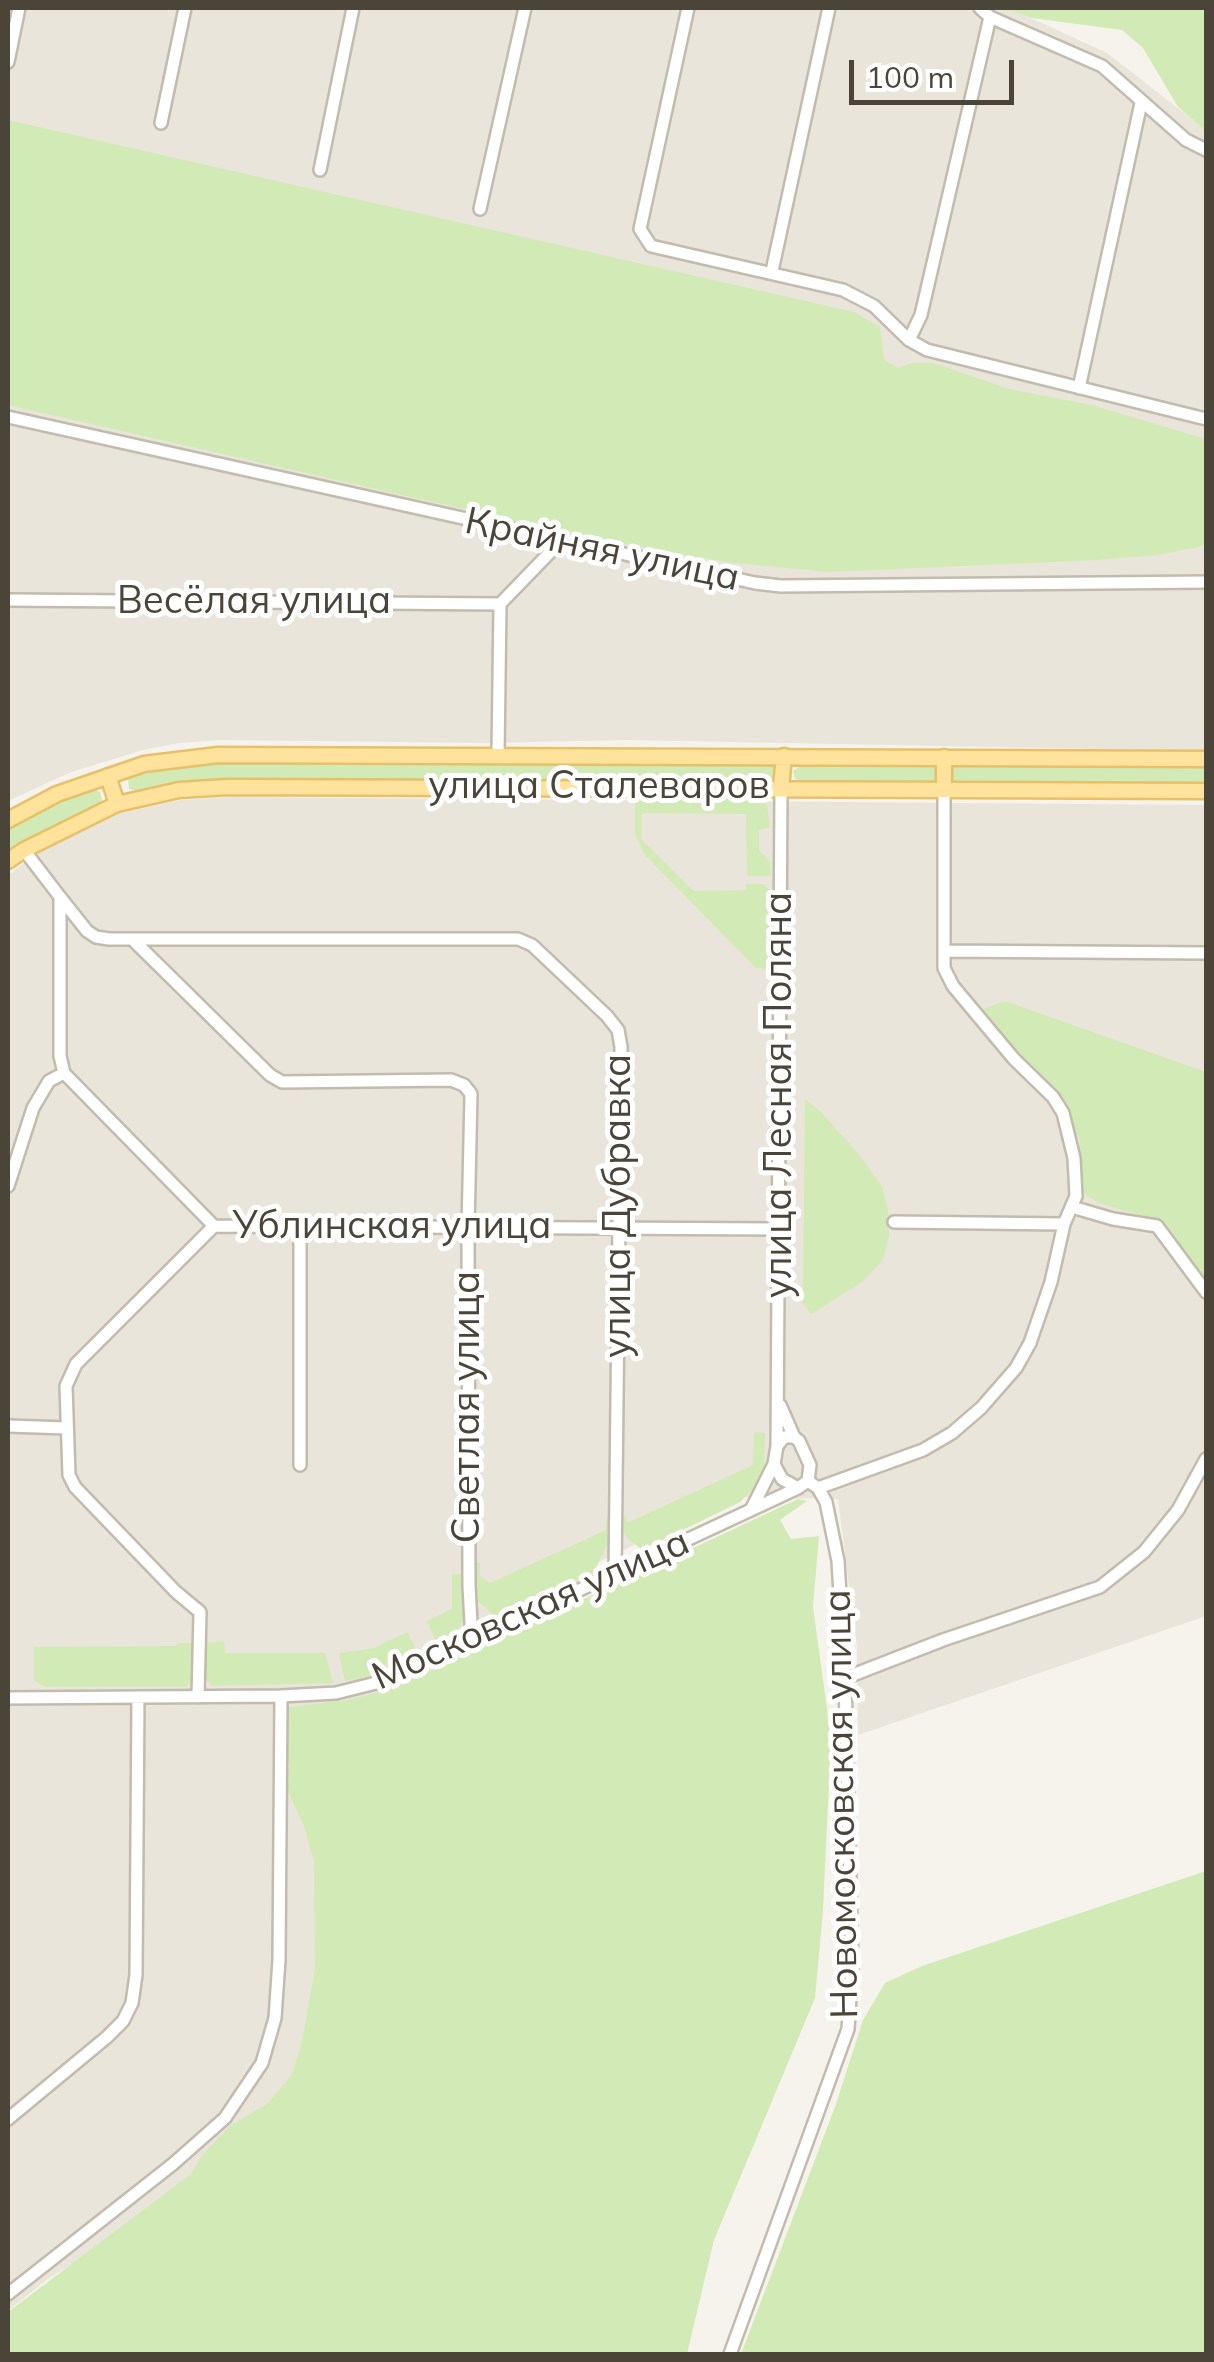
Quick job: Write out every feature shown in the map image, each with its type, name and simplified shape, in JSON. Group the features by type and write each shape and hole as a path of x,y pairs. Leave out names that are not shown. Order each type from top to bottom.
{"main road":[{"name":"улица Сталеваров","path":"8,820 58,794 144,764 218,755 1206,760"},
{"path":"781,788 784,756"},
{"path":"944,757 944,789"},
{"path":"108,776 116,804"},
{"name":"улица Сталеваров","path":"8,861 116,804 178,790 228,787 1206,791"}],"street":[{"path":"8,62 19,8"},
{"path":"161,123 185,8"},
{"path":"320,170 353,8"},
{"path":"480,208 526,8"},
{"path":"688,8 640,230 651,246 843,290 874,306 908,340 927,350 1206,419"},
{"path":"772,271 830,8"},
{"path":"908,340 920,315 985,12 1102,66 1141,104 1186,140 1206,150"},
{"path":"1079,388 1141,104"},
{"name":"Крайняя улица","path":"8,417 560,542 780,586 1206,582"},
{"path":"498,755 500,604 560,542"},
{"name":"Весёлая улица","path":"8,600 500,604"},
{"name":"улица Лесная Поляна","path":"774,1464 780,1229 781,788"},
{"name":"Московская улица","path":"8,1698 281,1696 336,1693 384,1681 808,1486 923,1450 982,1408 1016,1368 1030,1343 1052,1282 1064,1224 1076,1196 1074,1158 1063,1114 1052,1097 953,986 944,968 944,789"},
{"path":"8,1186 33,1108 49,1081 64,1073 60,1056 60,897 24,850"},
{"name":"улица Дубравка","path":"60,897 96,937 505,939 532,945 618,1030 621,1048 615,1575"},
{"name":"Светлая улица","path":"132,939 270,1075 282,1082 451,1080 464,1084 472,1094 468,1228 468,1586 472,1642"},
{"path":"944,951 1206,952"},
{"name":"Ублинская улица","path":"64,1073 214,1226 780,1229"},
{"path":"1072,1207 1113,1220 1157,1226 1206,1292"},
{"path":"894,1222 1064,1224"},
{"path":"198,1697 200,1612 75,1487 69,1475 66,1386 76,1364 214,1226"},
{"path":"300,1228 300,1464"},
{"name":"улица Лесная Поляна","path":"778,1401 794,1437"},
{"path":"8,1426 66,1428"},
{"path":"777,1446 784,1437 794,1437"},
{"name":"Новомосковская улица","path":"730,2354 848,2029 852,1968 838,1561 826,1502 808,1486 810,1465 794,1437"},
{"path":"845,1678 942,1640 1100,1587 1144,1552 1178,1510 1206,1459"},
{"path":"774,1464 782,1478 808,1486"},
{"path":"750,1512 774,1464"},
{"path":"8,2294 225,2118 262,2063 275,2018 279,1960 281,1696"},
{"path":"8,2120 107,2037 132,2003 136,1975 138,1697"}],"shaded area":[{"path":"8,8 1009,8 1107,53 1206,130 1206,751 625,740 221,740 143,750 71,772 8,801"},
{"path":"229,797 1206,805 1206,1616 858,1735 857,1648 838,1499 736,1497 505,1606 420,1712 314,1822 322,1974 298,2078 173,2203 49,2278 8,2311 8,875 40,852 121,813 181,800"}],"green space":[{"path":"1003,8 1206,8 1206,131 1178,107 1143,48 1122,30 1032,18"},
{"path":"8,120 854,312 880,327 884,360 898,368 912,363 934,363 1009,389 1092,405 1206,439 1206,543 1157,555 1098,560 827,572 727,562 595,539 8,405"},
{"path":"767,762 777,767 776,776 767,781 221,781 137,791 129,789 128,778 174,765 210,763"},
{"path":"805,763 932,763 939,768 939,778 932,785 803,782 795,779 793,771"},
{"path":"1206,764 1206,786 958,785 949,780 950,765"},
{"path":"88,788 100,792 102,800 95,808 8,853 8,828"},
{"path":"640,794 750,795 767,805 770,827 759,830 759,850 770,862 771,876 747,876 746,814 642,813 641,839 693,891 746,890 746,884 763,884 771,891 768,969 756,968 644,854 635,833 635,799"},
{"path":"1005,1001 1206,1072 1206,1277 1153,1219 1099,1203 1081,1192 1080,1141 1062,1102 1011,1051 980,1010"},
{"path":"805,1099 856,1151 882,1186 889,1236 883,1260 862,1282 811,1314 803,1303"},
{"path":"754,1432 765,1433 764,1469 761,1480 740,1502 648,1547 641,1549 628,1539 622,1529 622,1516 626,1516 627,1523 753,1465"},
{"path":"798,1499 807,1501 780,1520 791,1539 819,1536 813,1607 831,1738 815,1998 714,2240 687,2354 8,2354 8,2312 191,2174 203,2154 230,2126 268,2103 291,2076 301,2046 315,1969 314,1862 304,1826 284,1782 290,1766 284,1754 284,1717 289,1707 347,1700 391,1689"},
{"path":"607,1516 613,1517 613,1532 593,1574 502,1618 495,1617 477,1600 474,1563 480,1563 480,1576 490,1583 606,1530"},
{"path":"452,1574 464,1574 463,1621 452,1640 438,1646 427,1621 452,1609"},
{"path":"407,1632 419,1655 379,1674 345,1681 339,1653 374,1648"},
{"path":"224,1641 225,1653 325,1653 333,1683 212,1686 203,1676 202,1643"},
{"path":"195,1643 194,1677 186,1687 45,1687 34,1680 34,1647"},
{"path":"1206,1871 1206,2354 741,2354 835,2107 863,2020 885,1983 922,1966"}]}
